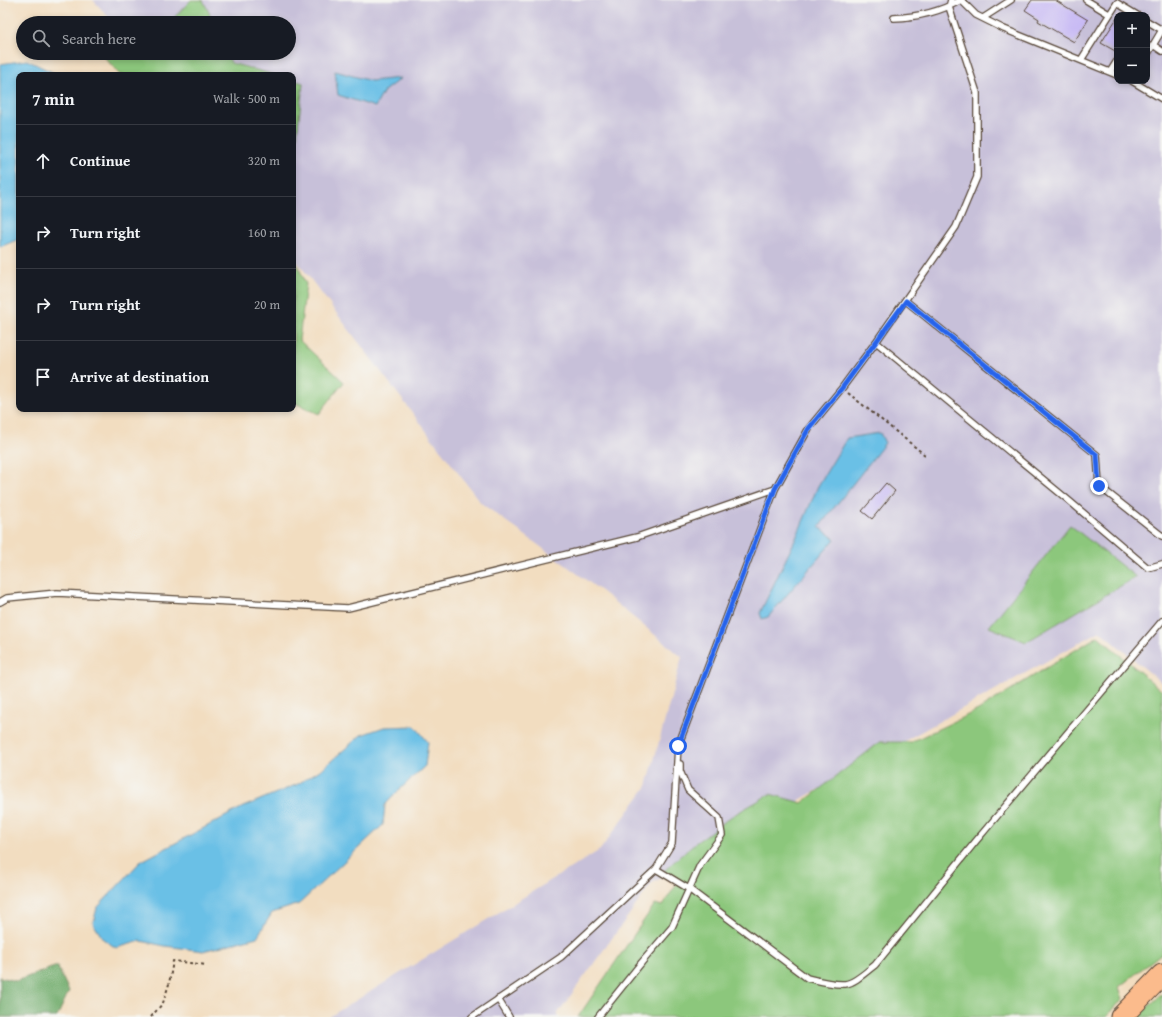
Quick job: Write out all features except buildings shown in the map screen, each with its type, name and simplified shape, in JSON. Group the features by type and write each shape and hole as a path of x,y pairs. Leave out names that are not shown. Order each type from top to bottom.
{"highway":[{"path":"1121,1017 1162,975"}],"lane":[{"path":"472,1017 561,957 656,869 672,843 678,746 775,489 809,428 842,388 906,301 956,227 977,177 978,93 949,7 951,0"},
{"path":"894,18 924,15 949,7 961,0 976,15 1004,29 1114,74"},
{"path":"982,18 1011,0"},
{"path":"1086,0 1109,14"},
{"path":"1081,60 1109,14 1119,2 1133,12"},
{"path":"1150,23 1162,30 1150,50"},
{"path":"1153,45 1162,51"},
{"path":"1110,72 1114,66"},
{"path":"1137,84 1162,99"},
{"path":"906,301 1097,455 1099,486 1162,536"},
{"path":"876,342 1067,498 1148,568 1162,564"},
{"path":"0,602 7,598 57,593 348,608 637,537 775,489"},
{"path":"656,869 689,889 808,978 826,983 846,984 862,976 875,965 976,841 1162,621"},
{"path":"598,1017 672,927 700,864 722,835 719,818 688,790 680,771 678,746"},
{"path":"498,999 509,1017"}],"path":[{"path":"842,388 925,455"},
{"path":"151,1017 163,1003 169,984 173,961 207,965"}],"shaded area":[{"path":"93,0 1162,0 1162,683 1100,631 652,883 558,1013 558,1017 329,1017 600,850 647,786 682,657 601,591 481,503 296,260 296,72 154,72 144,60 296,60 296,16 108,16"}],"green space":[{"path":"191,0 203,0 211,16 176,16"},
{"path":"107,60 230,60 231,63 264,72 117,72"},
{"path":"296,81 303,83 296,145"},
{"path":"296,262 306,284 299,340 344,382 319,414 296,403"},
{"path":"1070,525 1136,577 1026,642 989,627"},
{"path":"1098,636 1162,691 1162,953 1119,987 1123,999 1106,1017 578,1017 655,904 662,906 679,881 664,871 690,847 732,816 770,794 802,803 880,742 911,742 978,710"},
{"path":"57,966 69,991 57,1017 0,1017 0,977 16,981"},
{"path":"1162,994 1162,1017 1137,1017"}],"water":[{"path":"27,60 52,72 16,72 16,240 0,247 0,64"},
{"path":"335,71 371,81 401,78 384,91 375,107 338,95"},
{"path":"880,433 885,443 819,527 835,539 768,617 762,619 760,613 796,538 818,486 847,438"},
{"path":"415,726 428,742 425,766 385,805 383,825 299,904 272,913 257,937 203,951 141,941 116,948 103,939 93,923 97,908 140,862 243,807 298,784 323,768 361,735 384,727"}],"route":[{"path":"678,746 775,489 809,428 842,388 906,301 1097,455 1099,486"}]}
